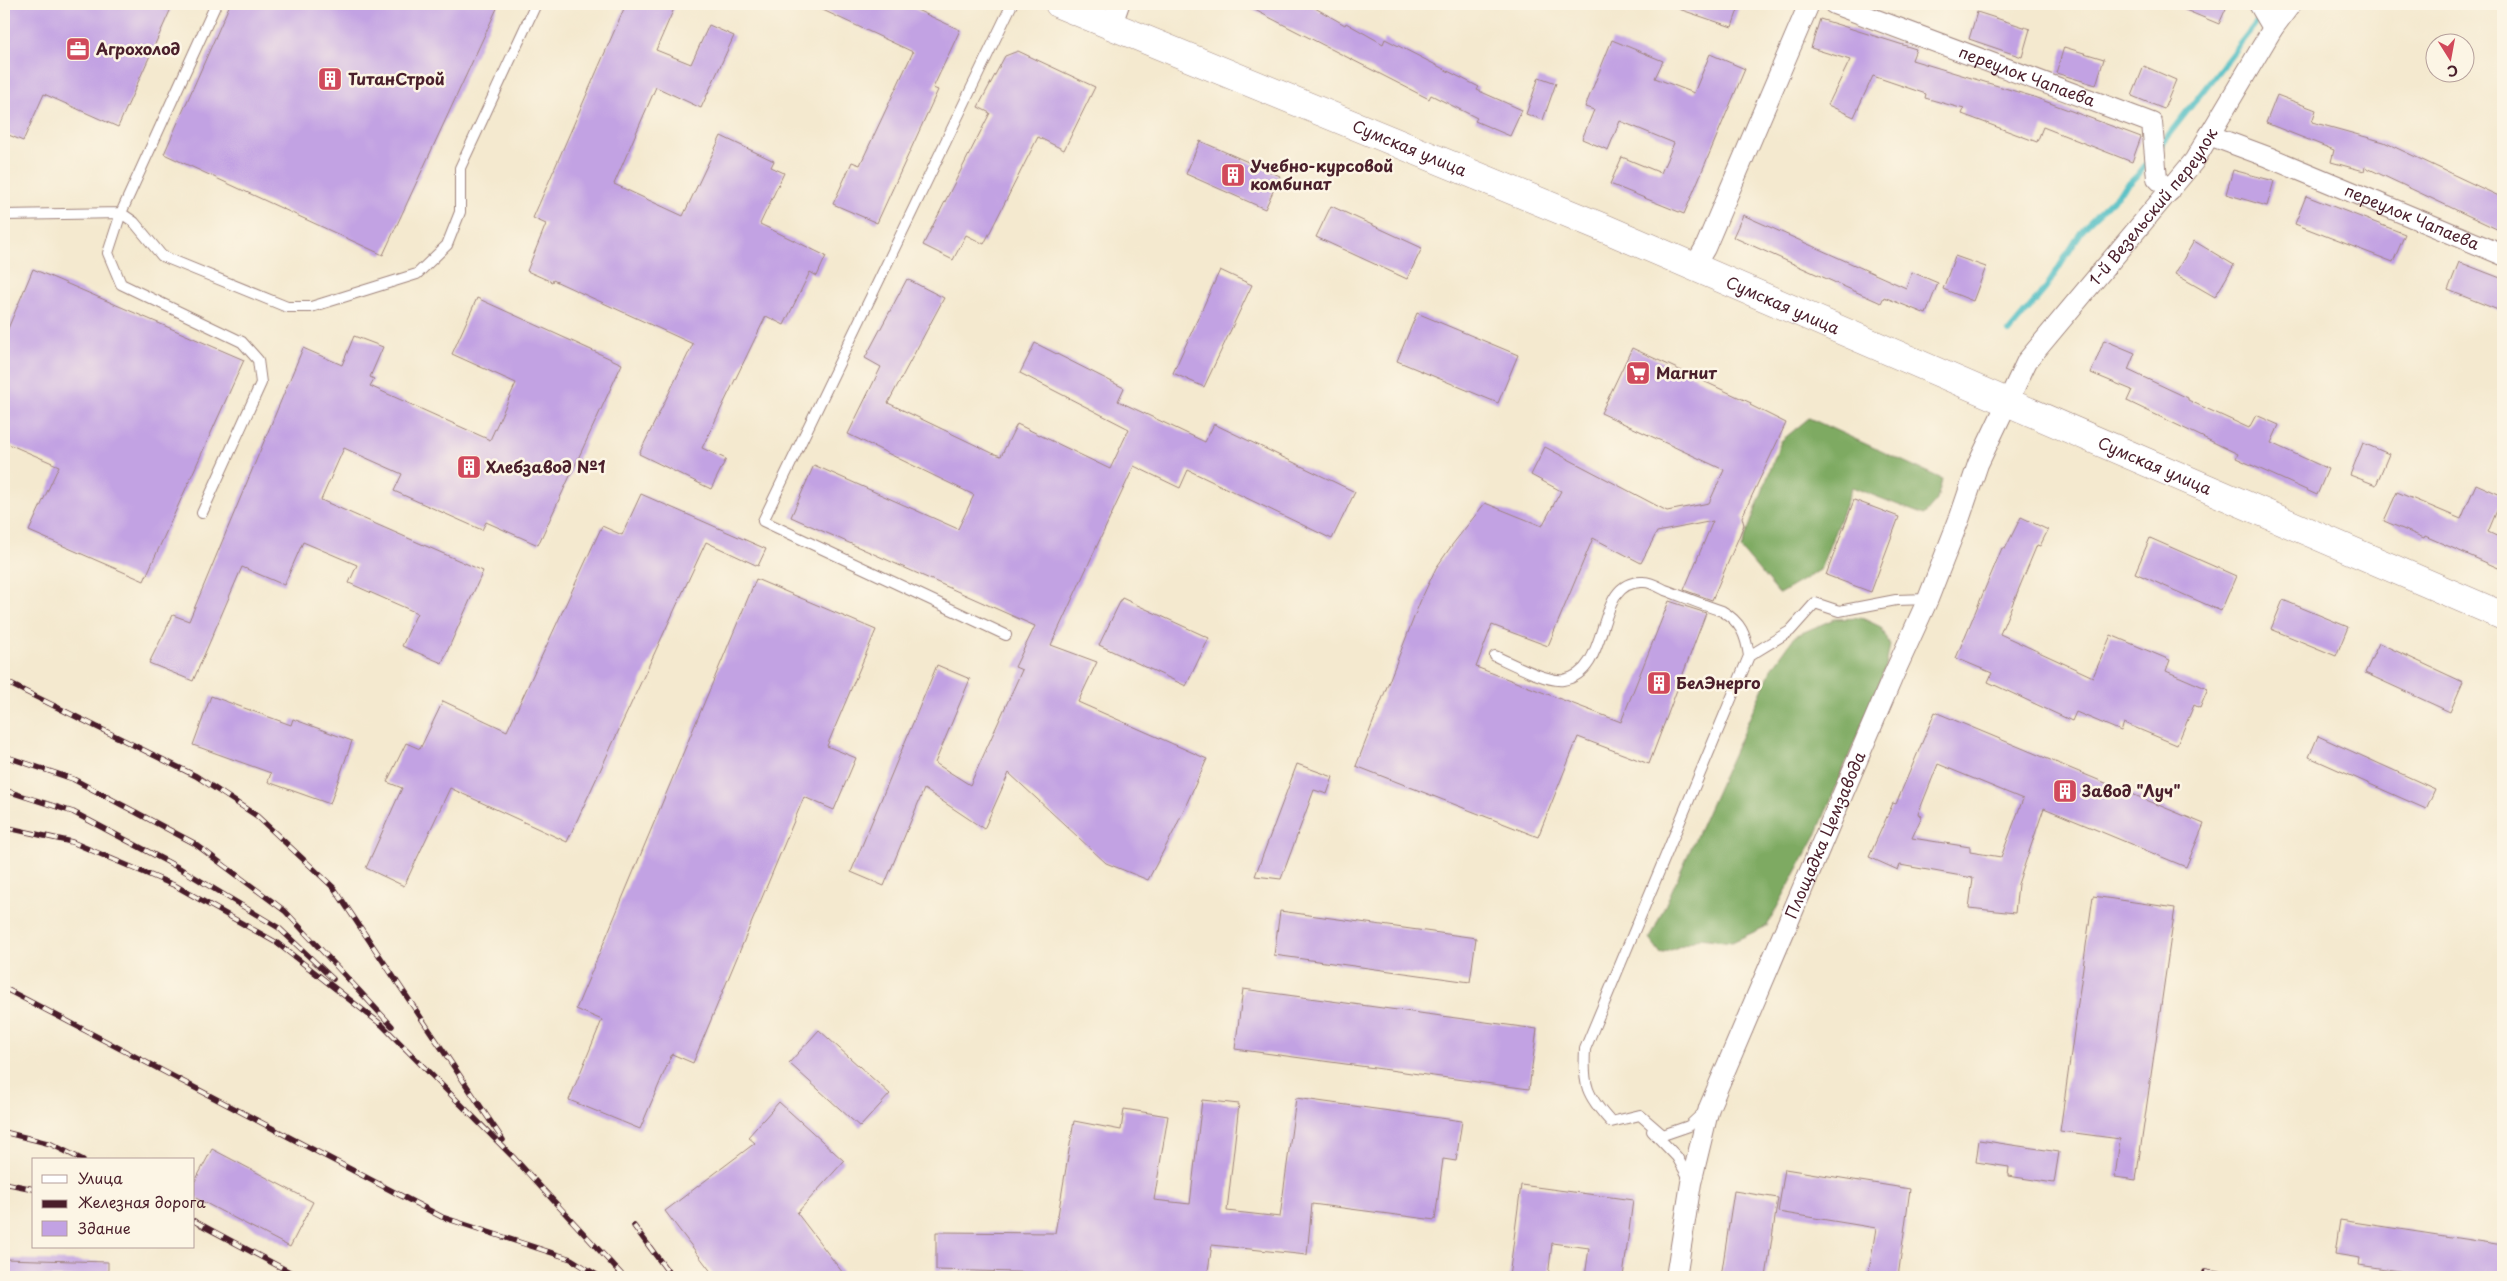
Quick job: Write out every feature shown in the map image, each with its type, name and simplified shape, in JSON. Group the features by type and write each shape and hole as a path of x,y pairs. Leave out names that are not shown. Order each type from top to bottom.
{"main road":[{"name":"Сумская улица","path":"1058,4 1115,14 1694,268 2503,616"}],"street":[{"path":"1694,268 1705,248 1809,4"},
{"name":"переулок Чапаева","path":"1834,4 2152,123 2157,178 2170,191"},
{"path":"2259,4 2273,28"},
{"name":"1-й Везельский переулок","path":"2007,402 2027,362 2194,161 2273,28 2291,4"},
{"name":"переулок Чапаева","path":"2209,135 2268,157 2503,254"},
{"name":"Площадка Цемзавода","path":"1676,1277 1691,1183 1709,1108 1893,676 1928,599 1978,464 2007,402"}],"lane":[{"path":"202,513 261,383 258,360 242,342 120,284 108,253 121,213 216,4"},
{"path":"4,215 121,213 134,222 162,256 287,307 311,307 417,274 447,245 460,212 460,168 536,4"},
{"path":"1006,635 762,521 1012,4"},
{"path":"1495,656 1542,676 1562,680 1581,672 1595,652 1614,595 1630,582 1645,582 1722,611 1734,618 1746,636 1750,656 1585,1048 1584,1076 1593,1102 1611,1122 1640,1116"},
{"path":"1750,656 1790,631 1815,603 1839,611 1896,600 1928,599"},
{"path":"1640,1116 1663,1135 1688,1126 1709,1108"},
{"path":"1640,1116 1661,1143 1677,1157 1691,1183"}],"green space":[{"path":"1809,418 1942,479 1937,500 1924,515 1852,487 1820,570 1779,594 1741,549 1781,441"},
{"path":"1862,618 1881,627 1890,645 1886,666 1817,833 1767,926 1732,942 1700,938 1661,954 1650,939 1772,668 1795,636 1834,619"}],"building":[{"name":"Агрохолод","path":"4,4 173,4 118,127 44,94 23,141 4,133"},
{"name":"ТитанСтрой","path":"230,4 499,4 383,255 164,154"},
{"path":"626,4 676,4 656,50 691,64 709,25 734,36 701,108 656,87 614,184 683,216 721,136 774,161 771,167 784,173 760,224 826,256 817,276 810,272 784,325 766,316 702,448 726,459 711,489 639,454 693,344 553,280 552,282 527,271 546,224 533,218"},
{"path":"810,4 904,4 960,30 933,88 938,90 877,223 833,204 852,162 860,165 913,52"},
{"path":"1243,4 1308,4 1383,44 1385,39 1479,87 1477,90 1522,110 1510,136 1475,121 1477,118 1431,95 1429,99"},
{"path":"1673,4 1740,4 1732,27 1673,7"},
{"path":"2171,4 2228,4 2219,24"},
{"path":"1977,12 2030,29 2022,57 1969,39"},
{"path":"1820,19 1916,49 1912,60 2031,96 2141,137 2132,162 2043,127 2037,142 1962,114 1964,109 1925,98 1926,94 1873,76 1854,117 1828,105 1850,60 1811,48"},
{"path":"1612,40 1663,61 1655,78 1694,93 1710,54 1745,69 1684,214 1610,184 1622,157 1661,173 1674,143 1620,121 1608,150 1582,139 1594,110 1585,107"},
{"path":"2064,47 2104,59 2096,85 2056,73"},
{"path":"1018,51 1095,87 1064,150 1038,137 984,244 966,235 953,260 923,245 990,113 978,107 1005,56"},
{"path":"2144,66 2176,80 2164,109 2132,96"},
{"path":"1539,77 1556,83 1543,120 1526,114"},
{"path":"2277,95 2316,110 2312,122 2384,142 2503,198 2503,232 2365,167 2364,171 2331,162 2334,150 2266,123"},
{"name":"Учебно-курсовой комбинат","path":"1200,141 1280,176 1265,209 1186,174"},
{"path":"2233,170 2274,181 2267,206 2226,194"},
{"path":"2306,196 2405,234 2393,262 2295,224"},
{"path":"1331,206 1422,248 1407,279 1316,237"},
{"path":"1743,215 1906,288 1912,272 1938,283 1926,314 1884,297 1881,303 1733,237"},
{"path":"2194,241 2234,265 2215,297 2175,274"},
{"path":"1955,256 1986,267 1973,301 1943,289"},
{"path":"2459,262 2503,279 2503,312 2448,290"},
{"path":"33,269 244,360 144,581 29,531 59,466 4,442 4,338"},
{"path":"1220,270 1252,285 1204,387 1173,373"},
{"path":"907,279 944,298 888,403 992,453 1001,456 1017,424 1110,469 1129,429 1020,373 1035,343 1124,388 1118,401 1205,442 1214,424 1355,492 1332,539 1188,470 1180,488 1134,466 1051,645 1097,662 1078,702 1207,759 1175,829 1148,880 1106,863 1009,773 984,829 924,789 884,886 851,872 937,665 970,679 935,763 970,785 1022,670 1015,667 1035,626 791,517 814,465 958,529 974,495 848,434 881,367 865,358"},
{"path":"477,298 622,364 538,545 486,522 482,530 394,491 402,474 344,448 321,500 483,571 442,663 402,646 417,613 349,583 357,565 303,542 284,585 242,567 193,681 149,663 173,615 189,621 303,348 342,365 354,336 383,347 370,377 374,379 370,386 490,440 516,383 452,354"},
{"path":"1417,313 1518,355 1498,403 1397,361"},
{"path":"2104,340 2135,353 2128,370 2188,398 2188,400 2249,428 2256,415 2279,425 2271,443 2328,469 2317,495 2236,458 2238,454 2127,401 2132,390 2091,373"},
{"path":"1632,348 1751,403 1750,405 1786,423 1742,517 1744,525 1712,600 1684,590 1713,521 1657,532 1641,563 1593,538 1548,646 1492,625 1476,667 1621,722 1669,601 1706,613 1649,764 1578,737 1538,837 1356,766 1420,602 1436,568 1452,545 1485,503 1542,526 1561,491 1531,475 1545,447 1667,511 1709,503 1724,470 1601,413"},
{"path":"2363,443 2389,454 2376,485 2350,475"},
{"path":"2476,484 2503,496 2488,532 2503,539 2503,570 2425,536 2424,538 2384,521 2397,492 2461,519"},
{"path":"641,494 766,549 758,566 706,542 567,842 450,788 404,886 366,868 402,788 387,782 406,743 420,749 443,701 507,731 602,526 622,535"},
{"path":"1854,500 1899,517 1871,592 1826,575"},
{"path":"2021,517 2048,530 2040,546 2037,545 2000,634 2093,677 2111,635 2170,660 2166,671 2208,689 2200,708 2194,705 2177,745 2124,723 2121,731 2076,712 2072,721 1988,682 1992,673 1956,658 2002,548 2005,549"},
{"path":"2150,538 2236,576 2221,611 2135,573"},
{"path":"756,579 876,630 827,746 856,758 834,810 804,797 693,1063 672,1054 640,1129 569,1100 602,1020 576,1009"},
{"path":"1122,598 1209,638 1186,686 1099,645"},
{"path":"2283,600 2348,627 2336,656 2271,629"},
{"path":"2379,643 2463,682 2450,712 2365,673"},
{"path":"211,696 291,725 293,719 352,741 330,804 268,782 271,773 193,745"},
{"name":"Завод \"Луч\"","path":"1935,712 2204,824 2186,867 2044,808 2018,884 2015,913 1969,908 1973,878 1900,865 1898,870 1869,857 1893,803 1896,804","holes":["1938,764 2023,799 2001,857 1970,852 1970,847 1912,838 1922,816 1918,814"]},
{"path":"2318,736 2435,789 2426,809 2309,757"},
{"path":"1297,764 1333,777 1327,794 1314,790 1281,879 1255,876"},
{"path":"2093,896 2175,908 2136,1180 2115,1177 2120,1139 2060,1131"},
{"path":"1280,911 1476,938 1470,982 1274,955"},
{"path":"1243,989 1537,1029 1529,1089 1235,1049"},
{"path":"819,1030 890,1094 860,1127 789,1063"},
{"path":"1296,1098 1462,1121 1456,1161 1443,1159 1435,1220 1312,1204 1307,1255 1212,1245 1207,1277 936,1270 936,1232 1055,1233 1074,1121 1121,1130 1124,1109 1168,1116 1154,1200 1190,1204 1202,1100 1239,1104 1227,1211 1280,1217"},
{"path":"779,1102 844,1161 797,1213 846,1277 715,1277 665,1211 755,1143 748,1137"},
{"path":"1979,1140 2059,1152 2054,1183 2008,1176 2009,1167 1976,1162"},
{"path":"212,1149 313,1202 290,1247 195,1198 195,1181"},
{"path":"1785,1169 1910,1189 1898,1277 1868,1277 1876,1228 1778,1212"},
{"path":"1521,1185 1633,1200 1623,1277 1585,1277 1589,1248 1552,1243 1548,1277 1509,1277"},
{"path":"1734,1191 1778,1198 1766,1277 1721,1277"},
{"path":"2340,1220 2503,1245 2503,1277 2438,1277 2359,1265 2360,1258 2335,1254"},
{"path":"4,1259 108,1262 108,1277 4,1277"}],"waterway":[{"path":"2159,147 2271,4"},
{"path":"2009,332 2046,288 2085,226 2138,175 2150,159"}],"railway":[{"path":"4,681 196,776 257,816 334,888 503,1140"},
{"path":"4,756 73,779 194,843 285,911 392,1026"},
{"path":"4,790 73,812 181,869 279,928 333,979"},
{"path":"4,827 72,842 176,886 277,943 382,1025 515,1159 624,1277"},
{"path":"4,988 442,1217 571,1259 600,1277"},
{"path":"4,1132 51,1144 79,1158"},
{"path":"4,1183 32,1189"},
{"path":"195,1222 299,1277"},
{"path":"634,1226 672,1277"},
{"path":"2205,1272 2235,1277"}],"place":[{"name":"Агрохолод","path":"78,49"},
{"name":"ТитанСтрой","path":"330,79"},
{"name":"Учебно-курсовой комбинат","path":"1233,175"},
{"name":"Магнит","path":"1638,373"},
{"name":"Хлебзавод №1","path":"469,467"},
{"name":"БелЭнерго","path":"1659,683"},
{"name":"Завод \"Луч\"","path":"2065,791"}]}
